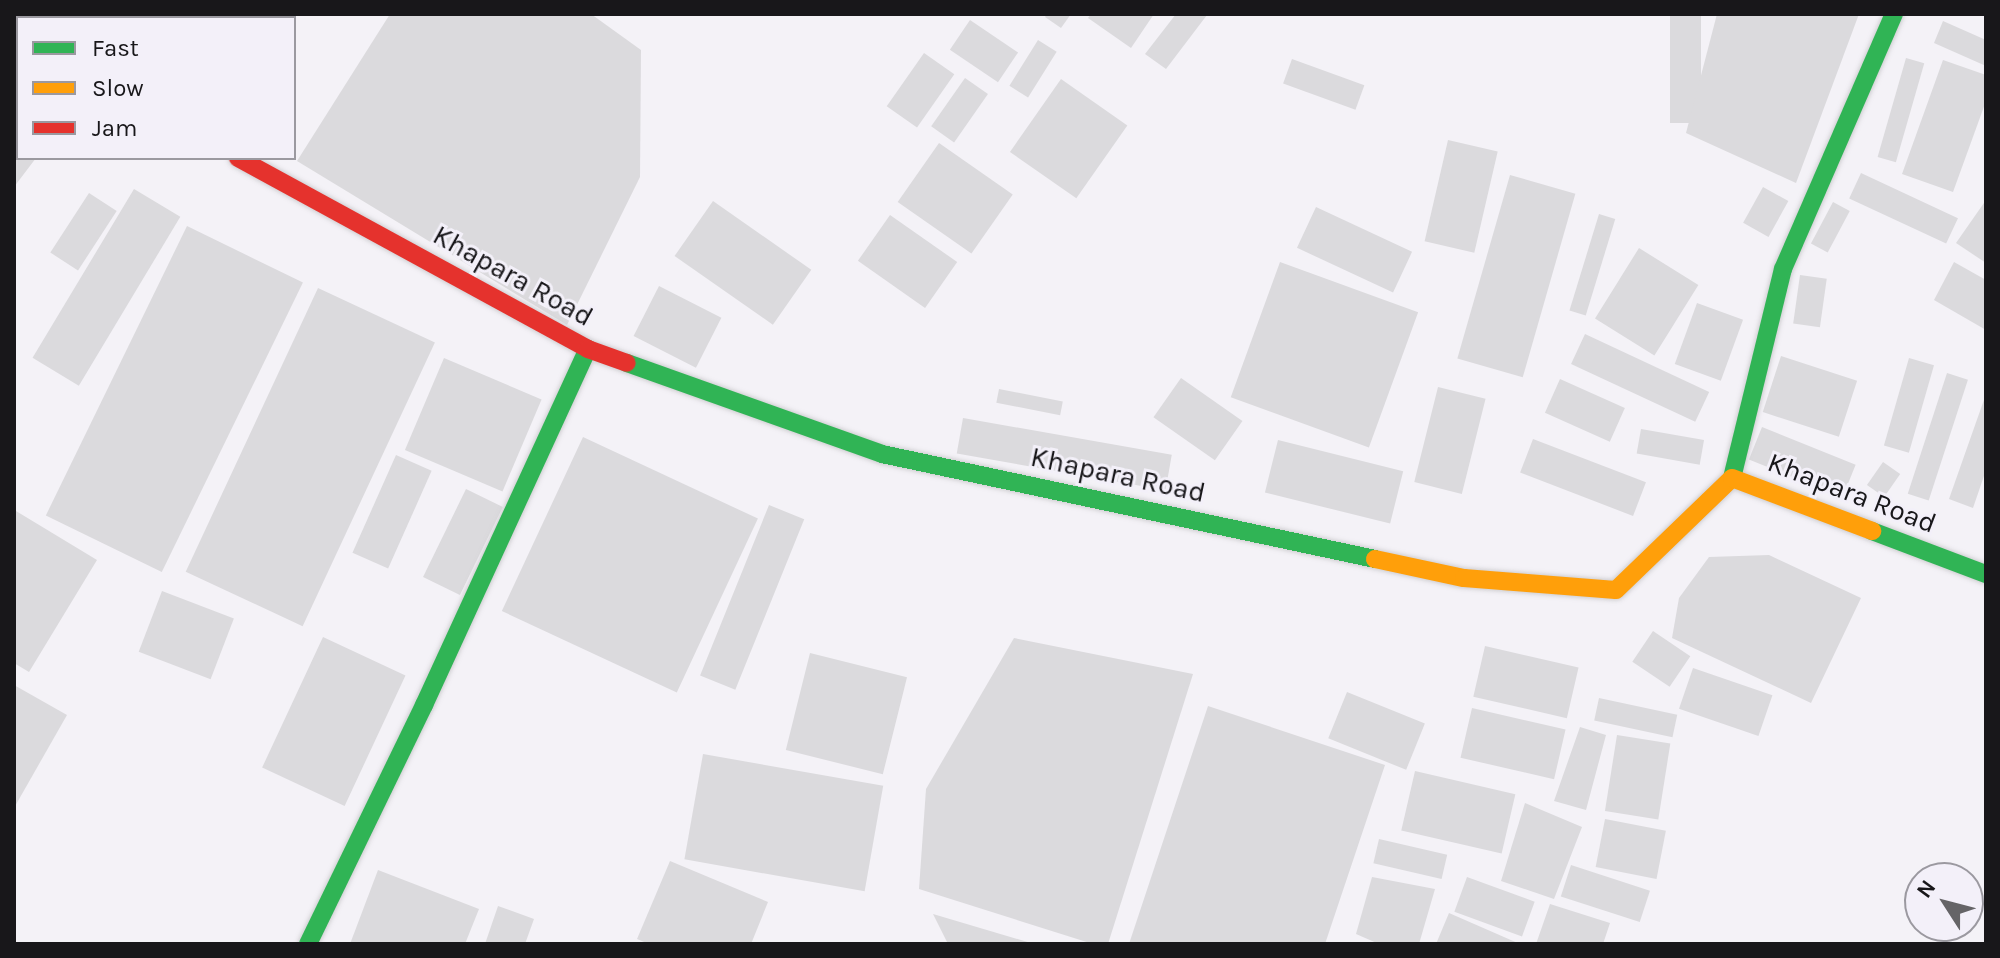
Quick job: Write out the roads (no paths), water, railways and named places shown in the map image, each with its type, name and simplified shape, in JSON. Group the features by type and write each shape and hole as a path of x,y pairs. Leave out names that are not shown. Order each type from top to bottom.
{"street":[{"path":"1732,478 1783,269 1894,14"},
{"name":"Khapara Road","path":"242,160 588,349 882,454 1464,578 1616,590 1732,478 1986,574"},
{"path":"308,944 424,705 588,349"}]}
